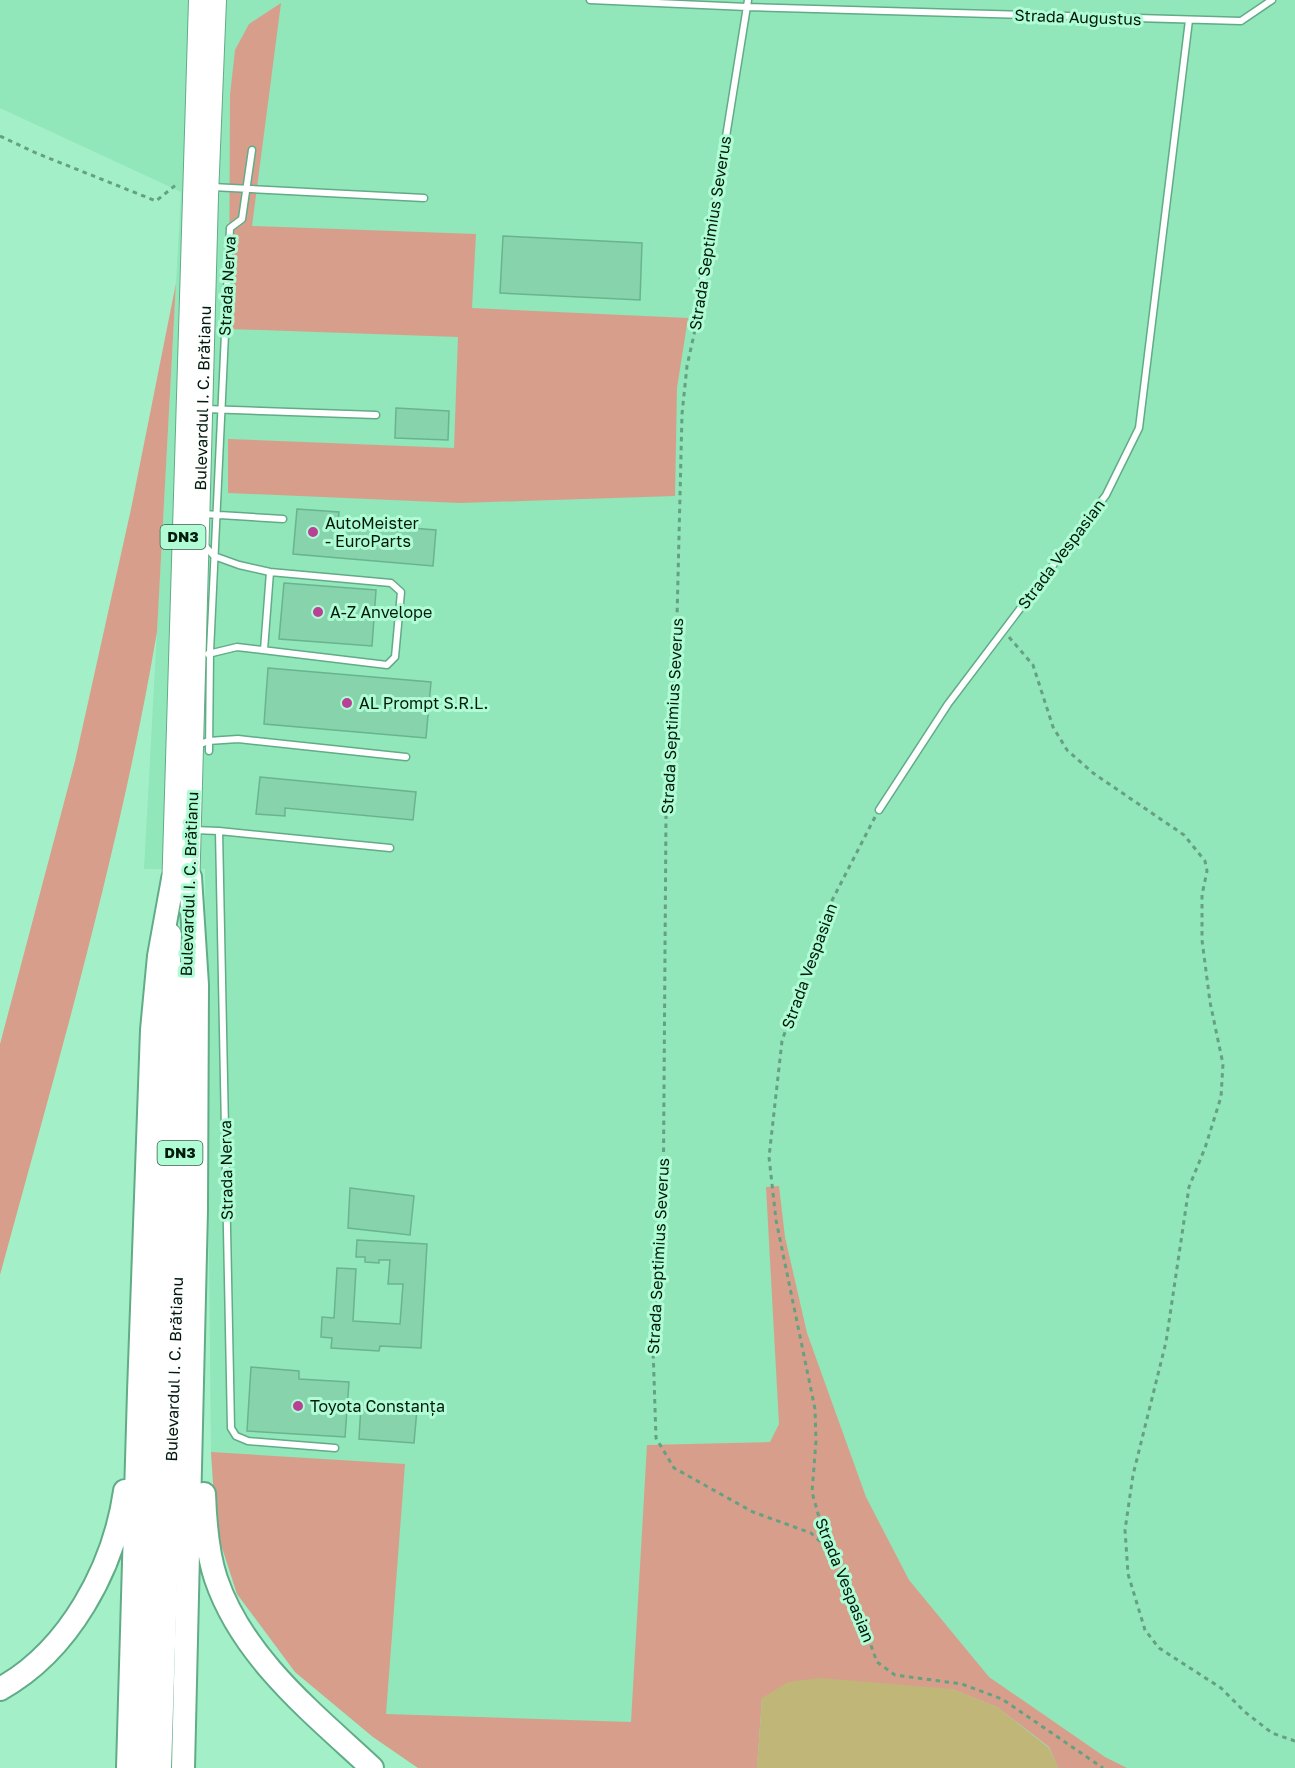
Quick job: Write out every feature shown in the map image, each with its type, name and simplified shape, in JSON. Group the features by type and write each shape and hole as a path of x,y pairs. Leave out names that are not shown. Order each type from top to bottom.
{"highway":[{"path":"181,878 197,985 196,1210 183,1768"},
{"path":"128,1768 138,1392 152,1030 159,956 181,878"},
{"path":"196,1210 203,1258 206,1532 216,1579 237,1623 254,1651 286,1686 372,1768"},
{"path":"0,1689 41,1659 65,1631 96,1583 110,1552 123,1504 138,1392"}],"main road":[{"name":"Bulevardul I. C. Brătianu","path":"161,1768 199,0"},
{"name":"Bulevardul I. C. Brătianu","path":"144,1768 181,878 191,830 203,746 198,537 207,514 211,409 208,187 216,0"}],"lane":[{"name":"Strada Augustus","path":"590,0 748,3 1241,21 1271,0"},
{"name":"Strada Septimius Severus","path":"696,323 748,3"},
{"name":"Strada Vespasian","path":"879,810 948,704 1106,495 1139,428 1189,20"},
{"name":"Strada Nerva","path":"211,409 230,228 242,219 252,150"},
{"path":"208,187 424,198"},
{"path":"211,409 376,415"},
{"path":"198,537 214,556 239,565 270,572 391,583 401,592 395,657 387,665 237,647 202,658 214,556 207,514 283,519"},
{"path":"264,650 270,572"},
{"path":"203,746 238,739 406,757"},
{"path":"191,830 390,848"},
{"name":"Strada Nerva","path":"219,831 231,1428 236,1436 248,1441 335,1448"}],"path":[{"path":"0,136 36,153 156,201 178,183"},
{"name":"Strada Septimius Severus","path":"696,323 687,366 682,414 677,618 666,815 663,1227 653,1348 656,1438 674,1468 753,1512 811,1533 836,1556"},
{"path":"1003,630 1033,665 1053,727 1066,750 1093,773 1184,835 1205,861 1207,871 1202,895 1202,940 1210,1002 1223,1064 1221,1097 1205,1148 1189,1187 1166,1342 1133,1475 1125,1530 1128,1574 1145,1630 1159,1648 1221,1688 1245,1712 1272,1733 1295,1741"},
{"name":"Strada Vespasian","path":"879,810 824,916 782,1041 769,1157 776,1220 815,1409 816,1441 812,1492 822,1528 836,1556 878,1662 895,1675 962,1684 1002,1699 1103,1768"}],"shaded area":[{"path":"0,0 1295,0 1295,1768 418,1768 373,1737 295,1672 237,1594 216,1529 211,1452 205,869 144,869 181,192 0,108"},
{"path":"281,3 252,226 476,234 472,308 688,318 677,388 675,496 460,503 228,493 228,439 454,448 458,337 229,329 230,95 235,50 249,24"},
{"path":"176,283 157,632 125,794 106,875 0,1275 0,1044 75,761 131,509"},
{"path":"779,1186 785,1237 807,1333 866,1497 909,1580 989,1677 1105,1757 1127,1768 1058,1768 1049,1747 997,1707 952,1689 762,1698 757,1768 418,1768 373,1737 295,1672 237,1594 216,1529 211,1452 405,1464 386,1714 631,1722 647,1445 770,1442 779,1424 766,1187"},
{"path":"820,1678 952,1689 997,1707 1049,1748 1058,1768 757,1768 762,1698 788,1682"}],"building":[{"path":"503,236 642,243 640,300 500,293"},
{"path":"396,408 449,411 448,440 395,438"},
{"path":"297,509 339,512 338,522 436,530 433,566 293,554"},
{"path":"284,583 376,590 372,646 279,639"},
{"name":"AL Prompt S.R.L.","path":"268,668 431,682 426,738 264,724"},
{"path":"260,777 416,792 413,820 285,808 285,816 256,814"},
{"path":"350,1188 414,1196 410,1235 348,1228"},
{"path":"357,1240 427,1244 421,1348 380,1346 379,1351 331,1348 332,1338 321,1337 322,1317 334,1318 337,1268 356,1269 353,1321 400,1324 403,1284 388,1284 390,1260 379,1260 379,1263 365,1262 365,1257 356,1257"},
{"name":"Toyota Constanța","path":"251,1367 299,1371 299,1379 349,1382 345,1437 247,1431"},
{"path":"361,1405 417,1409 414,1443 359,1439"}],"place":[{"name":"AutoMeister - EuroParts","path":"313,532"},
{"name":"A-Z Anvelope","path":"318,612"},
{"name":"AL Prompt S.R.L.","path":"347,703"},
{"name":"Toyota Constanța","path":"298,1406"}]}
